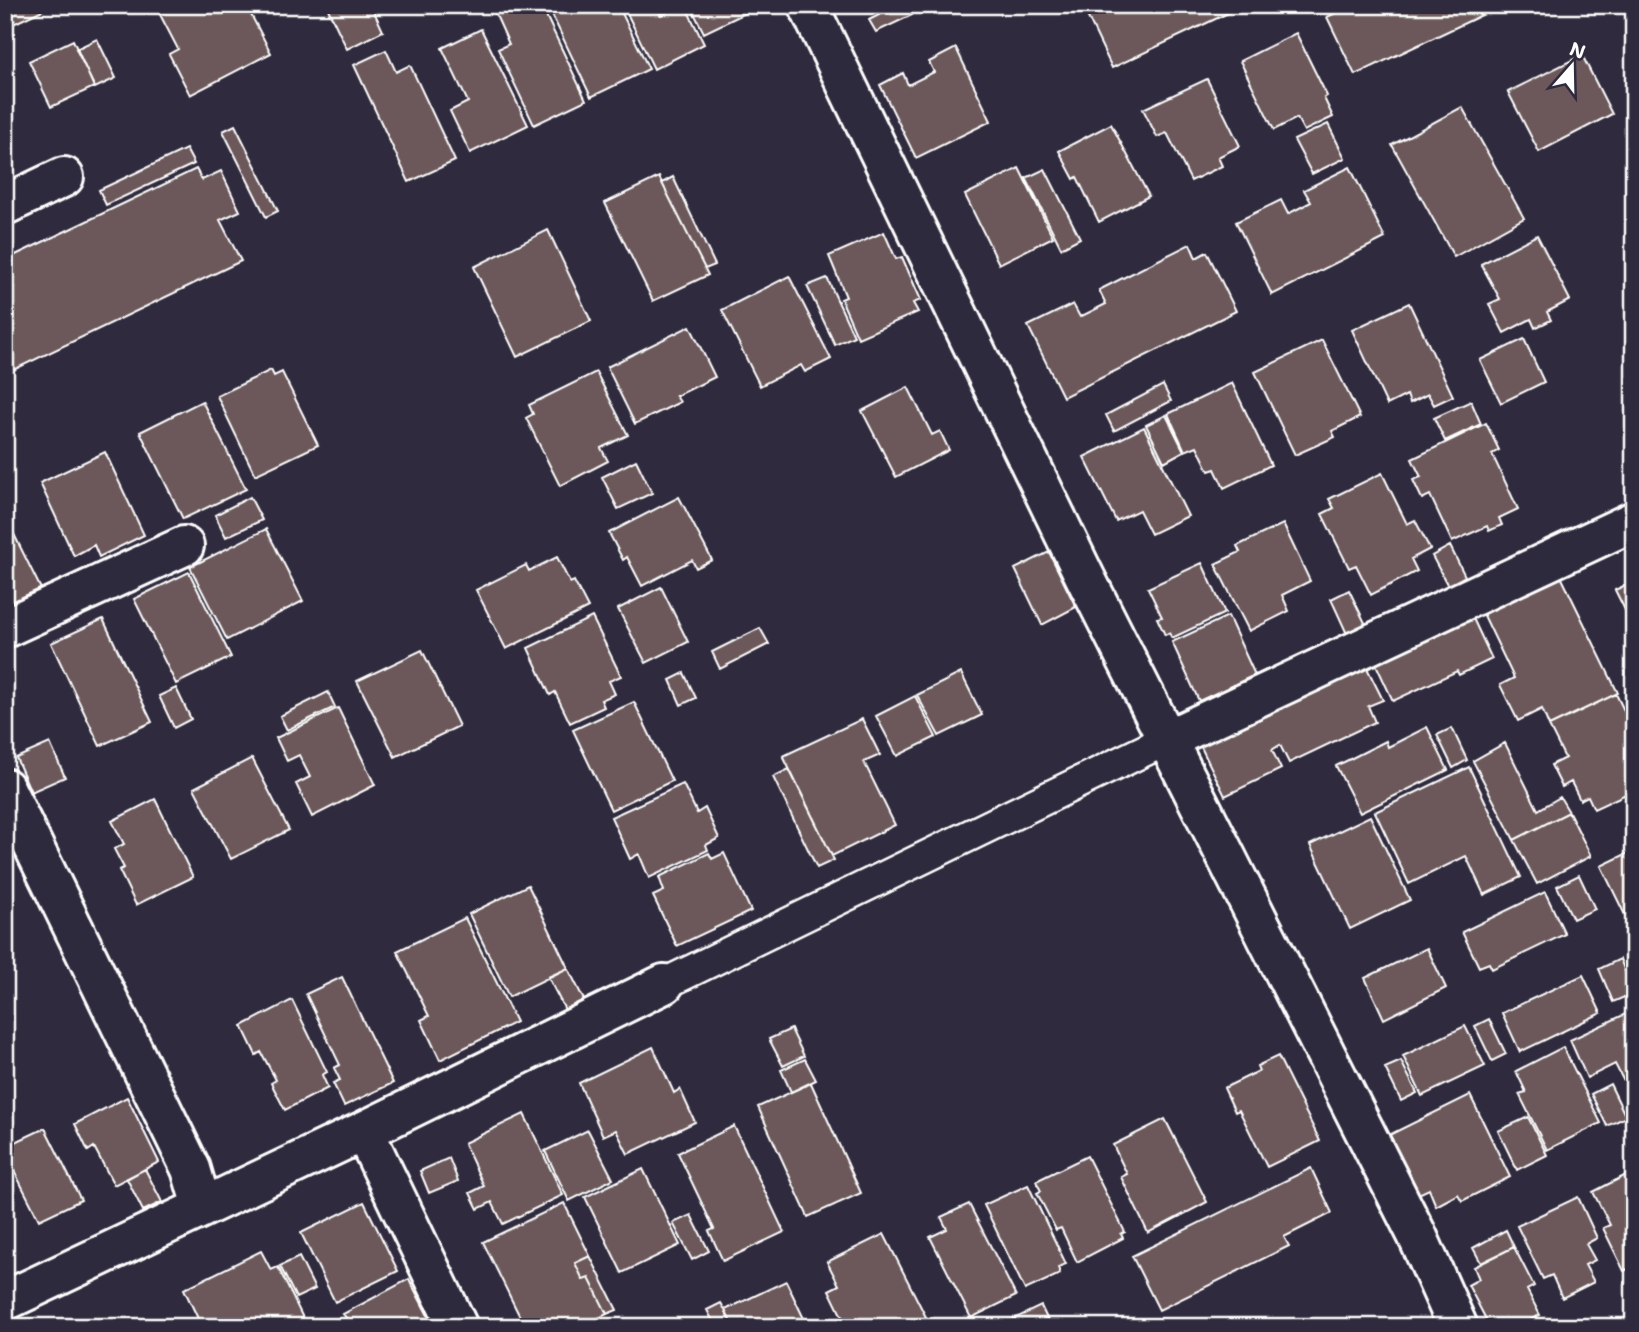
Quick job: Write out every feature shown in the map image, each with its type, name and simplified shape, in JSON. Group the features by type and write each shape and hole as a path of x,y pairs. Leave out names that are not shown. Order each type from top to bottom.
{"street":[{"path":"808,5 1166,740 1417,1236 1458,1327"},
{"path":"5,205 64,177"},
{"path":"1166,740 1634,521"},
{"path":"5,628 184,546"},
{"path":"5,788 191,1169 202,1207"},
{"path":"5,1301 364,1131 664,984"},
{"path":"364,1131 458,1327"}],"lane":[{"path":"664,984 1166,740"}],"building":[{"path":"5,5 53,5 5,28"},
{"path":"155,5 246,5 271,53 190,95 169,54 178,49"},
{"path":"337,5 371,5 383,31 347,49 328,9"},
{"path":"513,5 541,5 586,100 534,125 498,49 509,44 495,13"},
{"path":"571,5 618,5 649,69 591,97 552,15"},
{"path":"623,5 656,5 661,15 685,5 704,44 654,69"},
{"path":"690,5 762,5 704,33"},
{"path":"862,5 877,5 864,11"},
{"path":"898,5 907,5 912,15 876,32 869,20"},
{"path":"1082,5 1245,5 1112,68"},
{"path":"1353,5 1503,5 1355,75 1327,17"},
{"path":"481,29 528,125 470,153 450,111 468,102 442,48"},
{"path":"1296,33 1327,96 1324,98 1333,117 1304,131 1297,118 1274,130 1240,61"},
{"path":"97,39 116,78 95,88 76,49"},
{"path":"73,40 94,87 51,107 29,61"},
{"path":"956,48 991,121 916,158 880,85 903,73 908,85 934,72 929,62"},
{"path":"386,50 396,72 410,65 455,161 409,182 354,65"},
{"path":"1582,55 1612,114 1539,152 1508,92"},
{"path":"1207,79 1240,146 1218,157 1222,166 1191,181 1167,133 1157,137 1143,109"},
{"path":"1462,107 1524,218 1454,257 1392,145"},
{"path":"1111,124 1149,196 1099,222 1077,177 1074,179 1059,151"},
{"path":"1328,124 1345,158 1312,174 1294,140"},
{"path":"235,125 278,211 266,217 223,131"},
{"path":"186,149 194,164 106,205 99,190"},
{"path":"1350,167 1385,238 1272,295 1236,222 1281,200 1288,214 1311,202 1304,190"},
{"path":"1019,168 1053,237 999,264 965,195"},
{"path":"196,169 202,180 221,171 240,211 220,220 241,261 5,374 5,260"},
{"path":"1045,169 1080,238 1061,248 1026,178"},
{"path":"659,177 708,275 653,301 605,203"},
{"path":"673,177 715,265 705,269 662,183"},
{"path":"548,230 591,321 517,357 474,267"},
{"path":"884,232 896,259 902,257 921,300 913,303 918,312 858,338 841,299 846,297 829,256"},
{"path":"1537,235 1570,300 1547,312 1551,320 1535,328 1531,319 1504,333 1489,304 1500,299 1481,264"},
{"path":"1190,244 1196,258 1207,252 1236,311 1063,397 1028,326 1073,304 1080,317 1106,304 1099,290"},
{"path":"789,276 831,359 805,372 801,365 760,386 722,310"},
{"path":"827,278 854,336 835,345 807,286"},
{"path":"1409,303 1453,396 1434,405 1428,394 1410,403 1407,395 1387,405 1352,330"},
{"path":"690,326 715,377 676,396 680,402 635,424 607,367"},
{"path":"1524,339 1544,382 1501,403 1480,360"},
{"path":"1322,340 1360,417 1332,431 1335,437 1295,455 1255,372"},
{"path":"271,370 274,376 282,372 318,445 255,475 217,396"},
{"path":"596,372 628,435 601,448 608,461 560,486 526,418 533,414 529,405"},
{"path":"1232,383 1271,465 1224,488 1215,469 1209,471 1197,446 1185,451 1168,414"},
{"path":"1163,385 1171,401 1114,431 1106,415"},
{"path":"908,387 932,435 940,431 949,450 896,477 862,411"},
{"path":"202,401 246,489 183,519 140,432"},
{"path":"1471,401 1481,424 1445,441 1434,418"},
{"path":"1166,415 1184,451 1164,462 1146,425"},
{"path":"1486,423 1499,450 1492,454 1518,509 1499,518 1502,525 1489,531 1487,526 1452,542 1430,495 1422,499 1413,480 1421,477 1412,459"},
{"path":"1144,427 1188,516 1151,534 1139,510 1116,521 1084,457"},
{"path":"105,452 144,535 99,557 94,545 74,556 40,483"},
{"path":"636,460 652,493 618,509 602,477"},
{"path":"1382,473 1407,524 1415,520 1430,549 1411,559 1417,571 1371,595 1356,565 1349,568 1322,514 1334,508 1329,499"},
{"path":"250,497 262,520 226,537 215,515"},
{"path":"679,497 712,560 696,568 692,560 642,586 627,557 623,560 609,533"},
{"path":"5,516 41,589 5,606"},
{"path":"1283,524 1310,581 1282,595 1289,611 1249,631 1215,564 1240,552 1237,546"},
{"path":"266,529 303,601 227,640 190,567"},
{"path":"1450,546 1465,576 1448,586 1432,556"},
{"path":"1049,552 1076,607 1042,625 1015,569"},
{"path":"557,557 570,583 574,581 588,608 506,649 476,590 526,565 529,571"},
{"path":"1202,563 1225,613 1172,638 1169,633 1165,635 1157,618 1162,617 1148,588"},
{"path":"1557,568 1618,693 1549,726 1542,709 1518,721 1500,685 1514,678 1479,605"},
{"path":"189,572 231,657 176,684 134,599"},
{"path":"1634,581 1634,628 1615,590"},
{"path":"661,587 688,642 646,663 618,609"},
{"path":"1349,590 1366,625 1347,634 1331,599"},
{"path":"1470,612 1492,659 1459,675 1457,671 1393,701 1373,658"},
{"path":"1228,616 1255,675 1199,701 1172,642"},
{"path":"592,617 621,676 609,681 615,694 601,700 604,707 570,723 555,692 550,695 528,648"},
{"path":"103,619 152,722 100,746 51,643"},
{"path":"760,628 769,644 720,669 712,652"},
{"path":"422,650 459,726 395,757 357,681"},
{"path":"1364,662 1383,700 1368,706 1375,722 1289,763 1280,745 1272,750 1281,769 1225,796 1199,743"},
{"path":"684,673 696,698 681,705 670,680"},
{"path":"961,673 982,715 939,736 917,695"},
{"path":"176,688 191,719 174,728 159,696"},
{"path":"328,692 335,707 287,730 280,716"},
{"path":"1616,694 1634,731 1634,802 1628,793 1594,809 1588,796 1580,800 1571,782 1562,787 1551,765 1565,758 1549,726"},
{"path":"915,696 936,737 897,756 876,716"},
{"path":"634,702 672,781 611,810 573,730"},
{"path":"338,708 375,785 312,817 296,784 310,777 299,755 287,761 276,738"},
{"path":"862,719 880,755 864,762 895,825 832,856 783,756"},
{"path":"1427,727 1448,770 1360,813 1336,766 1386,741 1388,747"},
{"path":"1452,728 1467,760 1453,768 1437,735"},
{"path":"50,743 65,777 31,792 16,758"},
{"path":"1505,743 1538,810 1560,797 1569,812 1514,840 1473,761"},
{"path":"252,758 289,830 231,859 194,788"},
{"path":"1469,767 1521,877 1484,895 1466,856 1409,884 1375,812"},
{"path":"789,769 834,860 817,868 773,777"},
{"path":"683,784 697,813 705,808 719,838 706,845 708,850 649,878 639,854 630,859 611,817"},
{"path":"155,799 193,877 136,905 119,870 124,868 114,849 124,844 112,821"},
{"path":"1634,802 1634,825 1625,807"},
{"path":"1569,812 1591,856 1537,884 1514,840"},
{"path":"1370,816 1410,900 1350,929 1310,845"},
{"path":"1634,850 1634,911 1625,915 1601,866"},
{"path":"709,853 712,859 724,853 751,911 677,946 653,896 664,891 659,877"},
{"path":"1579,875 1595,909 1573,919 1557,886"},
{"path":"528,885 568,968 509,997 469,914"},
{"path":"1545,892 1565,934 1492,969 1489,963 1479,967 1462,932"},
{"path":"465,918 516,1022 440,1060 421,1020 429,1016 397,951"},
{"path":"1427,948 1446,988 1384,1019 1365,978"},
{"path":"1634,957 1634,974 1627,960"},
{"path":"1620,959 1634,993 1613,1002 1599,969"},
{"path":"568,968 584,1000 565,1010 548,977"},
{"path":"1583,975 1601,1013 1520,1052 1502,1013"},
{"path":"342,977 393,1083 344,1106 333,1083 340,1080 334,1068 340,1065 306,994"},
{"path":"292,1000 327,1072 322,1075 328,1088 285,1110 271,1083 276,1080 261,1052 256,1055 242,1026"},
{"path":"1634,1010 1634,1101 1615,1064 1587,1078 1570,1040"},
{"path":"1489,1019 1506,1054 1492,1061 1475,1026"},
{"path":"1465,1026 1485,1066 1422,1096 1403,1056"},
{"path":"791,1029 804,1056 783,1066 769,1039"},
{"path":"653,1047 674,1093 680,1089 695,1122 628,1154 616,1130 603,1136 579,1083"},
{"path":"1563,1047 1601,1123 1547,1150 1519,1094 1526,1092 1516,1071"},
{"path":"1278,1056 1320,1141 1267,1167 1239,1110 1235,1112 1224,1088 1259,1071 1257,1066"},
{"path":"805,1059 816,1080 791,1092 781,1070"},
{"path":"1401,1061 1417,1093 1401,1101 1385,1068"},
{"path":"811,1083 861,1193 808,1217 758,1107"},
{"path":"1610,1084 1626,1117 1607,1126 1591,1094"},
{"path":"1470,1095 1510,1177 1462,1201 1458,1194 1436,1206 1429,1189 1408,1199 1385,1137"},
{"path":"127,1097 159,1162 114,1185 94,1147 88,1151 75,1124"},
{"path":"524,1114 563,1195 503,1224 492,1202 478,1209 470,1193 484,1186 464,1143"},
{"path":"1528,1117 1547,1155 1517,1170 1498,1131"},
{"path":"1165,1119 1207,1202 1148,1233 1121,1177 1127,1174 1113,1145"},
{"path":"734,1126 784,1232 723,1261 709,1231 714,1229 678,1153"},
{"path":"45,1128 81,1200 39,1220 5,1153 5,1147"},
{"path":"588,1130 613,1179 569,1201 545,1151"},
{"path":"1087,1156 1125,1232 1121,1234 1123,1238 1077,1262 1061,1228 1056,1230 1037,1193 1041,1191 1036,1181"},
{"path":"449,1158 458,1181 429,1193 420,1171"},
{"path":"1311,1168 1332,1213 1284,1237 1289,1246 1159,1310 1132,1256"},
{"path":"145,1169 162,1202 143,1211 127,1179"},
{"path":"643,1169 680,1245 622,1273 585,1197"},
{"path":"1634,1171 1634,1266 1624,1271 1603,1228 1610,1225 1593,1192"},
{"path":"1028,1185 1066,1264 1058,1267 1060,1274 1025,1290 984,1205"},
{"path":"1578,1197 1597,1238 1586,1244 1595,1260 1585,1265 1594,1282 1562,1298 1552,1275 1543,1279 1517,1226"},
{"path":"364,1202 398,1271 335,1302 301,1233"},
{"path":"564,1203 590,1256 575,1263 583,1280 589,1278 607,1314 580,1327 525,1327 483,1242"},
{"path":"969,1204 1016,1296 971,1318 930,1237 947,1229 941,1217"},
{"path":"691,1215 709,1251 692,1260 673,1223"},
{"path":"1506,1230 1514,1247 1481,1263 1473,1248"},
{"path":"884,1234 931,1327 847,1327 829,1290 839,1285 827,1262"},
{"path":"1514,1247 1534,1286 1527,1290 1540,1315 1517,1327 1490,1327 1468,1285 1479,1279 1474,1267"},
{"path":"261,1251 271,1270 278,1267 304,1320 289,1327 202,1327 184,1289"},
{"path":"590,1256 617,1310 607,1314 589,1278 583,1280 575,1263"},
{"path":"299,1257 315,1289 296,1298 280,1266"},
{"path":"409,1279 434,1327 333,1327 347,1319 343,1314"},
{"path":"786,1281 808,1327 733,1327 725,1310"},
{"path":"721,1303 733,1327 716,1327 707,1310"},
{"path":"1041,1306 1051,1327 997,1327"},
{"path":"1413,1322 1423,1325 1424,1327 1403,1327"}]}
